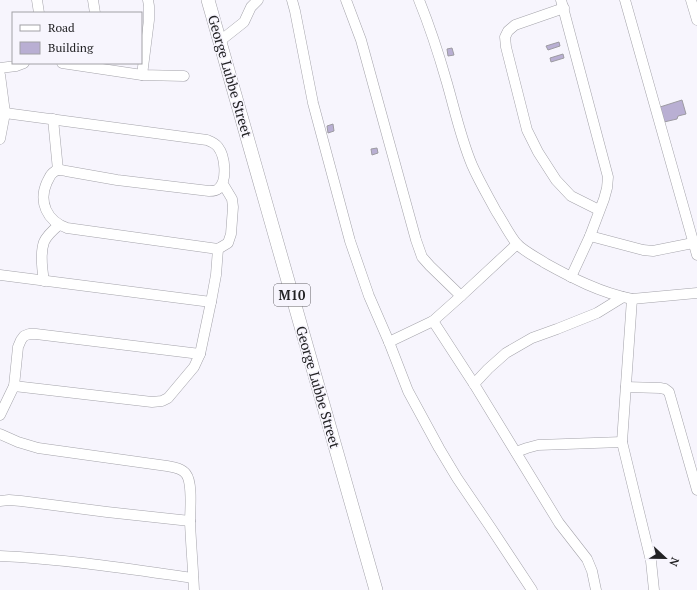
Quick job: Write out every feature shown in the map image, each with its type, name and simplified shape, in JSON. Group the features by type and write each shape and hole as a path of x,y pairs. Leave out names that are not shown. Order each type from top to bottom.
{"main road":[{"name":"George Lubbe Street","path":"208,0 376,590"}],"street":[{"path":"37,0 39,12"},
{"path":"93,0 95,12"},
{"path":"142,76 149,20 148,0"},
{"path":"220,41 244,22 251,7 258,0"},
{"path":"292,0 313,103 350,241 369,296 408,391 439,448 457,478 532,590"},
{"path":"346,0 362,40 416,240 422,257 462,296"},
{"path":"419,0 437,50 460,130 472,164 505,226 517,244 530,254 571,277 627,298"},
{"path":"625,0 694,229 693,243 697,255"},
{"path":"691,0 697,20"},
{"path":"571,277 590,236 604,199 608,177 562,4 515,25 508,31 505,37 506,47 527,130 538,152 556,180 571,196 599,210"},
{"path":"0,68 21,64"},
{"path":"75,64 88,65 142,76 184,76"},
{"path":"0,75 5,113 0,139"},
{"path":"5,113 208,140 213,142 219,148 223,158 224,177 223,184 217,190 209,191 117,180 58,170 54,172 48,180 44,193 44,202 46,210 51,217 59,225 67,228 218,249 228,243 232,234 232,199 223,184"},
{"path":"53,119 58,170"},
{"path":"44,281 42,266 44,242 49,234 59,225"},
{"path":"590,236 643,250 653,251 693,243"},
{"path":"389,342 433,321 517,244"},
{"path":"14,386 152,402 162,401 168,398 194,367 200,354 216,275 218,249"},
{"path":"0,275 211,302"},
{"path":"474,384 488,369 506,354 532,338 597,313 627,298 697,293"},
{"path":"627,298 626,387 622,442 651,561 654,590"},
{"path":"433,321 474,384 559,522 587,560 592,571 596,590"},
{"path":"0,415 14,386 18,347 24,336 29,334 200,354"},
{"path":"626,387 660,388 669,392 697,490"},
{"path":"0,434 18,442 38,448 175,467 186,474 191,493 190,521 194,590"},
{"path":"516,452 538,445 622,442"},
{"path":"0,502 10,500 22,501 190,521"},
{"path":"0,556 51,560 193,578"}],"building":[{"path":"559,42 560,46 548,50 546,46"},
{"path":"452,48 454,55 448,56 447,49"},
{"path":"563,54 564,58 551,62 550,58"},
{"path":"682,100 686,114 678,116 677,119 664,122 660,107"},
{"path":"333,124 334,131 328,133 327,126"},
{"path":"377,148 378,153 372,155 371,149"}]}
